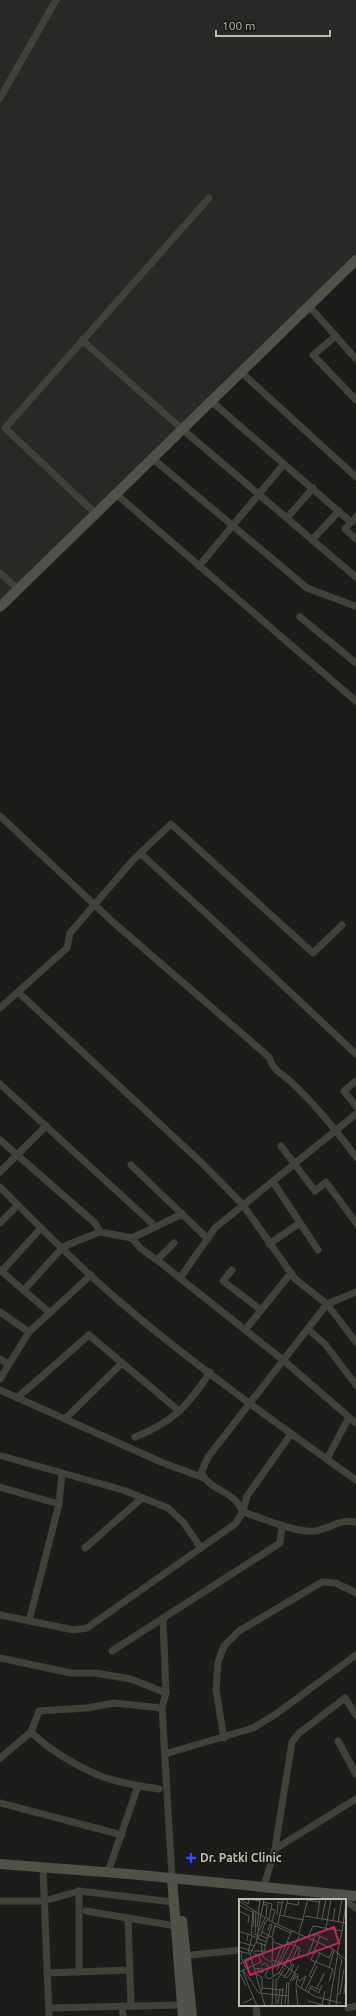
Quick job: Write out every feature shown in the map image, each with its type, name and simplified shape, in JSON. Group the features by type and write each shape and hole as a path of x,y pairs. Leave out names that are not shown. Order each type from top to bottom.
{"main road":[{"path":"0,607 356,260"},
{"path":"0,1864 108,1872 172,1882 264,1886 356,1896"},
{"path":"172,1882 176,1926 183,1956 183,2016"},
{"path":"172,1882 178,1890 183,1956 192,2016"}],"street":[{"path":"0,98 56,0"},
{"path":"96,514 2,426 82,340 209,198"},
{"path":"309,306 356,359"},
{"path":"336,336 313,355 356,400"},
{"path":"82,340 182,429 356,577"},
{"path":"241,372 356,477"},
{"path":"211,401 339,511 354,520 344,529 356,539"},
{"path":"152,458 307,588 355,606"},
{"path":"199,566 284,464"},
{"path":"287,518 313,488"},
{"path":"116,494 356,701"},
{"path":"312,540 339,511"},
{"path":"0,573 18,589"},
{"path":"300,617 356,663"},
{"path":"0,816 94,904 269,1057 271,1065 276,1071 290,1081 321,1111 356,1158"},
{"path":"0,1008 67,948 70,933 94,904 140,853 171,824 313,953 342,925"},
{"path":"140,853 356,1054"},
{"path":"18,992 204,1165 243,1205 295,1279 327,1304 356,1342"},
{"path":"356,1081 344,1091 356,1106"},
{"path":"0,1084 156,1227"},
{"path":"180,1278 215,1228 296,1165 356,1114"},
{"path":"0,1172 46,1126"},
{"path":"0,1140 95,1223 100,1232"},
{"path":"281,1146 315,1191 326,1182 356,1223"},
{"path":"131,1165 208,1239"},
{"path":"273,1182 318,1250"},
{"path":"0,1187 41,1228 119,1301 249,1403 356,1480"},
{"path":"0,1223 18,1205"},
{"path":"24,1290 62,1248 100,1232 132,1238 182,1214"},
{"path":"269,1244 300,1223"},
{"path":"41,1228 1,1270 49,1312"},
{"path":"132,1238 140,1248 283,1360 356,1423"},
{"path":"157,1260 174,1243"},
{"path":"232,1270 223,1280 261,1310"},
{"path":"244,1330 291,1273"},
{"path":"0,1379 29,1332 91,1275"},
{"path":"356,1292 327,1304 208,1457 201,1473 206,1481 238,1501 243,1512 282,1525 314,1531 348,1520 356,1522"},
{"path":"0,1312 29,1332"},
{"path":"308,1329 324,1344 356,1385"},
{"path":"17,1398 89,1335 179,1411"},
{"path":"0,1359 9,1364"},
{"path":"65,1419 122,1363"},
{"path":"135,1437 154,1429 179,1411 192,1399 210,1372"},
{"path":"0,1390 161,1462 204,1478"},
{"path":"327,1459 349,1417"},
{"path":"0,1615 74,1630 87,1628 235,1524 243,1512 247,1496 291,1434"},
{"path":"2,1456 123,1490 168,1508 182,1522 202,1548"},
{"path":"29,1621 59,1504 62,1473"},
{"path":"0,1487 59,1504"},
{"path":"85,1548 142,1498"},
{"path":"112,1652 280,1543 282,1525"},
{"path":"224,1738 216,1690 218,1662 224,1646 239,1631 322,1582 336,1583 356,1593"},
{"path":"163,1619 166,1693 162,1708 172,1882"},
{"path":"165,1754 201,1742 224,1738 253,1728 276,1714 356,1655"},
{"path":"0,1658 71,1673 95,1673 130,1679 166,1693"},
{"path":"264,1886 275,1849 292,1742 298,1734 345,1698 356,1715"},
{"path":"0,1758 30,1732 39,1711 87,1708 114,1703 162,1708"},
{"path":"30,1732 39,1740 81,1766 112,1780 159,1790"},
{"path":"338,1741 356,1774"},
{"path":"108,1872 138,1786"},
{"path":"275,1849 356,1799"},
{"path":"0,1803 122,1835"},
{"path":"43,1867 49,2016"},
{"path":"79,1891 79,1972"},
{"path":"0,1901 44,1901 79,1891 173,1902"},
{"path":"336,1894 344,1899"},
{"path":"346,1901 356,1908"},
{"path":"86,1911 176,1926"},
{"path":"128,1918 131,2006"},
{"path":"183,1956 239,1950"},
{"path":"47,1973 130,1970"},
{"path":"49,2008 182,2005"},
{"path":"122,2006 123,2016"},
{"path":"256,2006 258,2016"},
{"path":"348,2008 356,2006"}],"shaded area":[{"path":"0,0 356,0 356,260 0,607"}],"place":[{"name":"Dr. Patki Clinic","path":"191,1858"}]}
